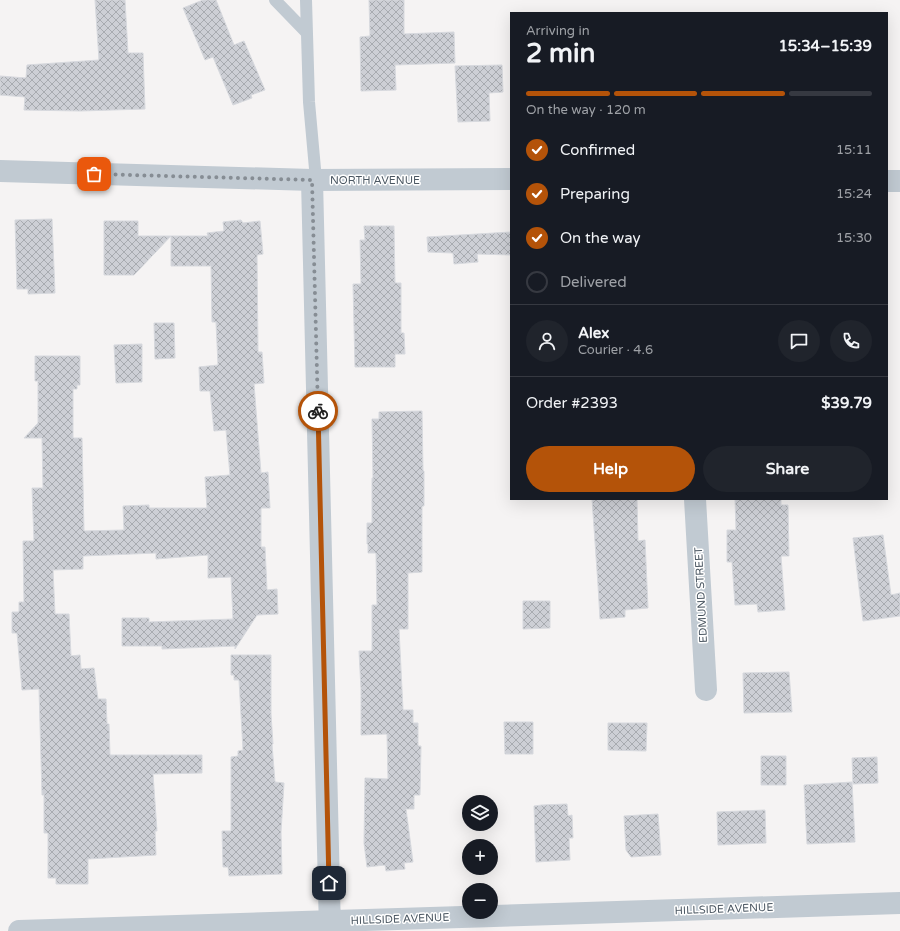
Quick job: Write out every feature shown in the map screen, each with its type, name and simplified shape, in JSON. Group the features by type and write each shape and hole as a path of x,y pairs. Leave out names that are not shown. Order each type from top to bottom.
{"street":[{"name":"NORTH AVENUE","path":"0,171 314,180 510,179"},
{"path":"314,180 330,926"},
{"path":"888,181 900,181"},
{"name":"EDMUND STREET","path":"695,500 706,690"},
{"name":"HILLSIDE AVENUE","path":"19,931 330,926 900,903"}],"lane":[{"path":"275,0 306,32"},
{"path":"306,0 309,102 314,180"}],"building":[{"path":"95,0 125,0 128,53 143,53 145,109 80,111 24,110 25,97 0,95 0,76 26,78 27,65 99,60"},
{"path":"203,0 216,0 234,45 244,41 265,90 251,95 252,98 233,105 213,57 205,60 183,8"},
{"path":"369,0 404,0 404,34 454,32 455,63 395,65 396,90 361,91 360,37 370,36"},
{"path":"502,65 503,92 489,93 490,121 458,122 455,66"},
{"path":"52,219 55,293 28,294 28,289 17,289 15,220"},
{"path":"241,220 243,223 260,221 263,254 257,255 258,352 262,352 264,383 254,384 261,473 268,472 270,508 261,508 261,547 265,547 267,590 277,589 278,614 257,615 235,649 235,646 162,649 162,646 122,646 122,618 149,618 149,622 233,619 231,577 208,578 208,555 156,559 156,553 83,556 83,569 53,570 55,614 69,614 71,656 80,655 81,669 94,668 98,699 106,699 107,724 109,724 110,755 202,755 202,773 153,774 157,831 155,831 156,855 88,859 88,884 56,884 56,878 48,878 48,833 44,833 44,795 42,795 39,689 22,690 17,633 12,633 12,612 19,612 19,602 24,602 23,541 34,541 32,488 43,488 42,438 24,438 38,423 38,381 35,381 35,356 80,356 80,385 77,385 77,389 73,389 73,438 82,438 84,531 124,530 123,506 149,505 149,508 207,508 205,477 230,475 226,430 214,431 210,391 200,391 199,367 218,365 216,322 212,322 211,266 171,266 171,236 208,236 207,233 224,231 223,222"},
{"path":"104,221 138,221 138,236 171,236 134,275 104,275"},
{"path":"364,226 394,226 395,283 401,283 401,333 404,333 405,354 395,354 395,367 355,367 353,284 361,284 360,240 365,240"},
{"path":"510,232 510,255 477,254 478,262 454,264 453,253 428,252 427,237"},
{"path":"154,323 174,323 175,358 155,359"},
{"path":"142,344 142,382 116,383 114,345"},
{"path":"422,411 424,506 422,506 422,572 408,573 408,629 399,629 403,710 413,710 413,723 418,723 418,746 421,746 420,795 414,795 414,809 406,809 413,862 404,863 405,869 386,871 385,865 367,867 364,843 365,778 388,779 387,734 361,735 359,651 372,651 372,605 377,605 376,553 368,553 367,544 367,523 372,523 372,419 379,419 379,412"},
{"path":"592,500 637,500 638,541 645,540 648,608 625,610 625,617 600,619"},
{"path":"735,500 781,500 781,505 788,505 789,556 781,556 785,610 758,612 757,604 735,605 732,562 727,562 727,530 736,530"},
{"path":"883,535 891,595 900,593 900,616 863,621 853,538"},
{"path":"523,601 550,601 550,628 523,629"},
{"path":"231,655 271,655 271,714 275,782 284,783 281,832 282,874 229,876 228,867 223,867 222,831 231,831 231,757 238,756 238,751 243,750 239,680 234,680 234,675 231,675"},
{"path":"789,672 792,712 744,713 743,673"},
{"path":"504,722 533,722 533,754 505,754"},
{"path":"608,723 647,723 646,751 608,750"},
{"path":"761,756 786,756 786,785 761,785"},
{"path":"877,757 878,783 853,784 852,758"},
{"path":"852,782 855,842 807,844 804,785"},
{"path":"567,804 568,816 572,815 573,838 569,838 570,860 536,862 534,806"},
{"path":"765,810 766,843 718,845 717,812"},
{"path":"658,814 661,855 631,857 626,850 624,816"}],"way so far":[{"path":"94,174 312,180 318,411"}],"route":[{"path":"318,411 329,883"}]}
